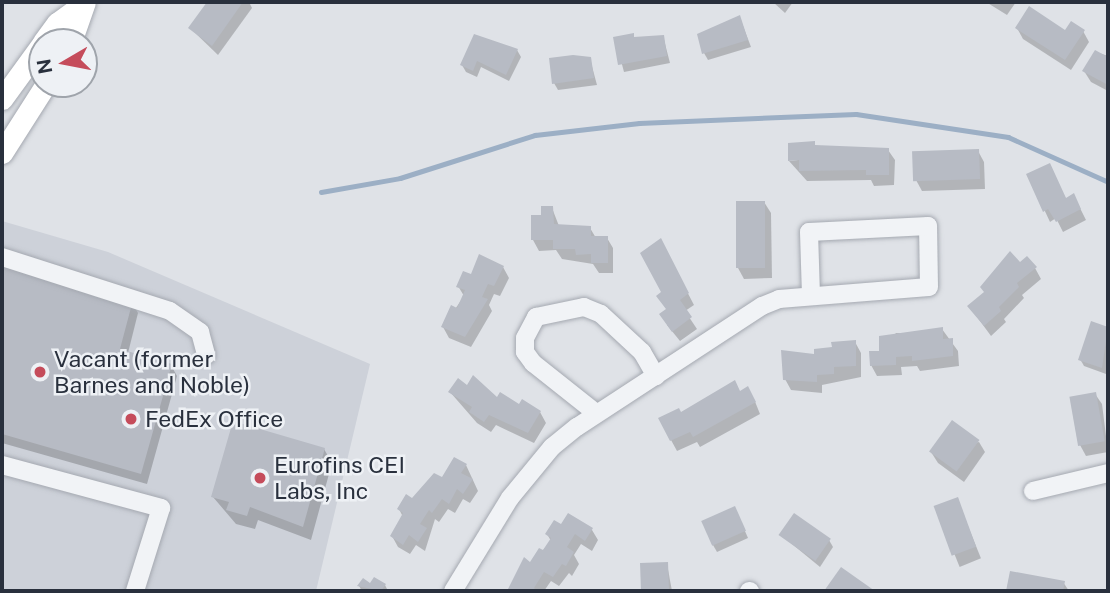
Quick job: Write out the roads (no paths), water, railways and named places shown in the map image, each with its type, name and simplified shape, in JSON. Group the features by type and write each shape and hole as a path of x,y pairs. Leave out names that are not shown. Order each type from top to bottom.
{"main road":[{"path":"76,28 84,3"},
{"path":"54,28 84,3"},
{"path":"2,99 28,63"},
{"path":"2,153 37,98"}],"street":[{"path":"453,591 534,467 596,413 762,306 811,296 929,287 928,226 809,232 811,296"},
{"path":"2,257 170,311 200,332 206,355"},
{"path":"596,413 525,352 525,338 536,317 584,307 601,314 642,352 656,376"},
{"path":"2,465 161,508 135,591"},
{"path":"1033,491 1108,473"}],"waterway":[{"path":"321,192 400,178 535,135 639,123 856,114 1008,137 1108,182"}],"place":[{"name":"Vacant (former Barnes and Noble)","path":"40,372"},
{"name":"FedEx Office","path":"131,419"},
{"name":"Eurofins CEI Labs, Inc","path":"260,478"}]}
